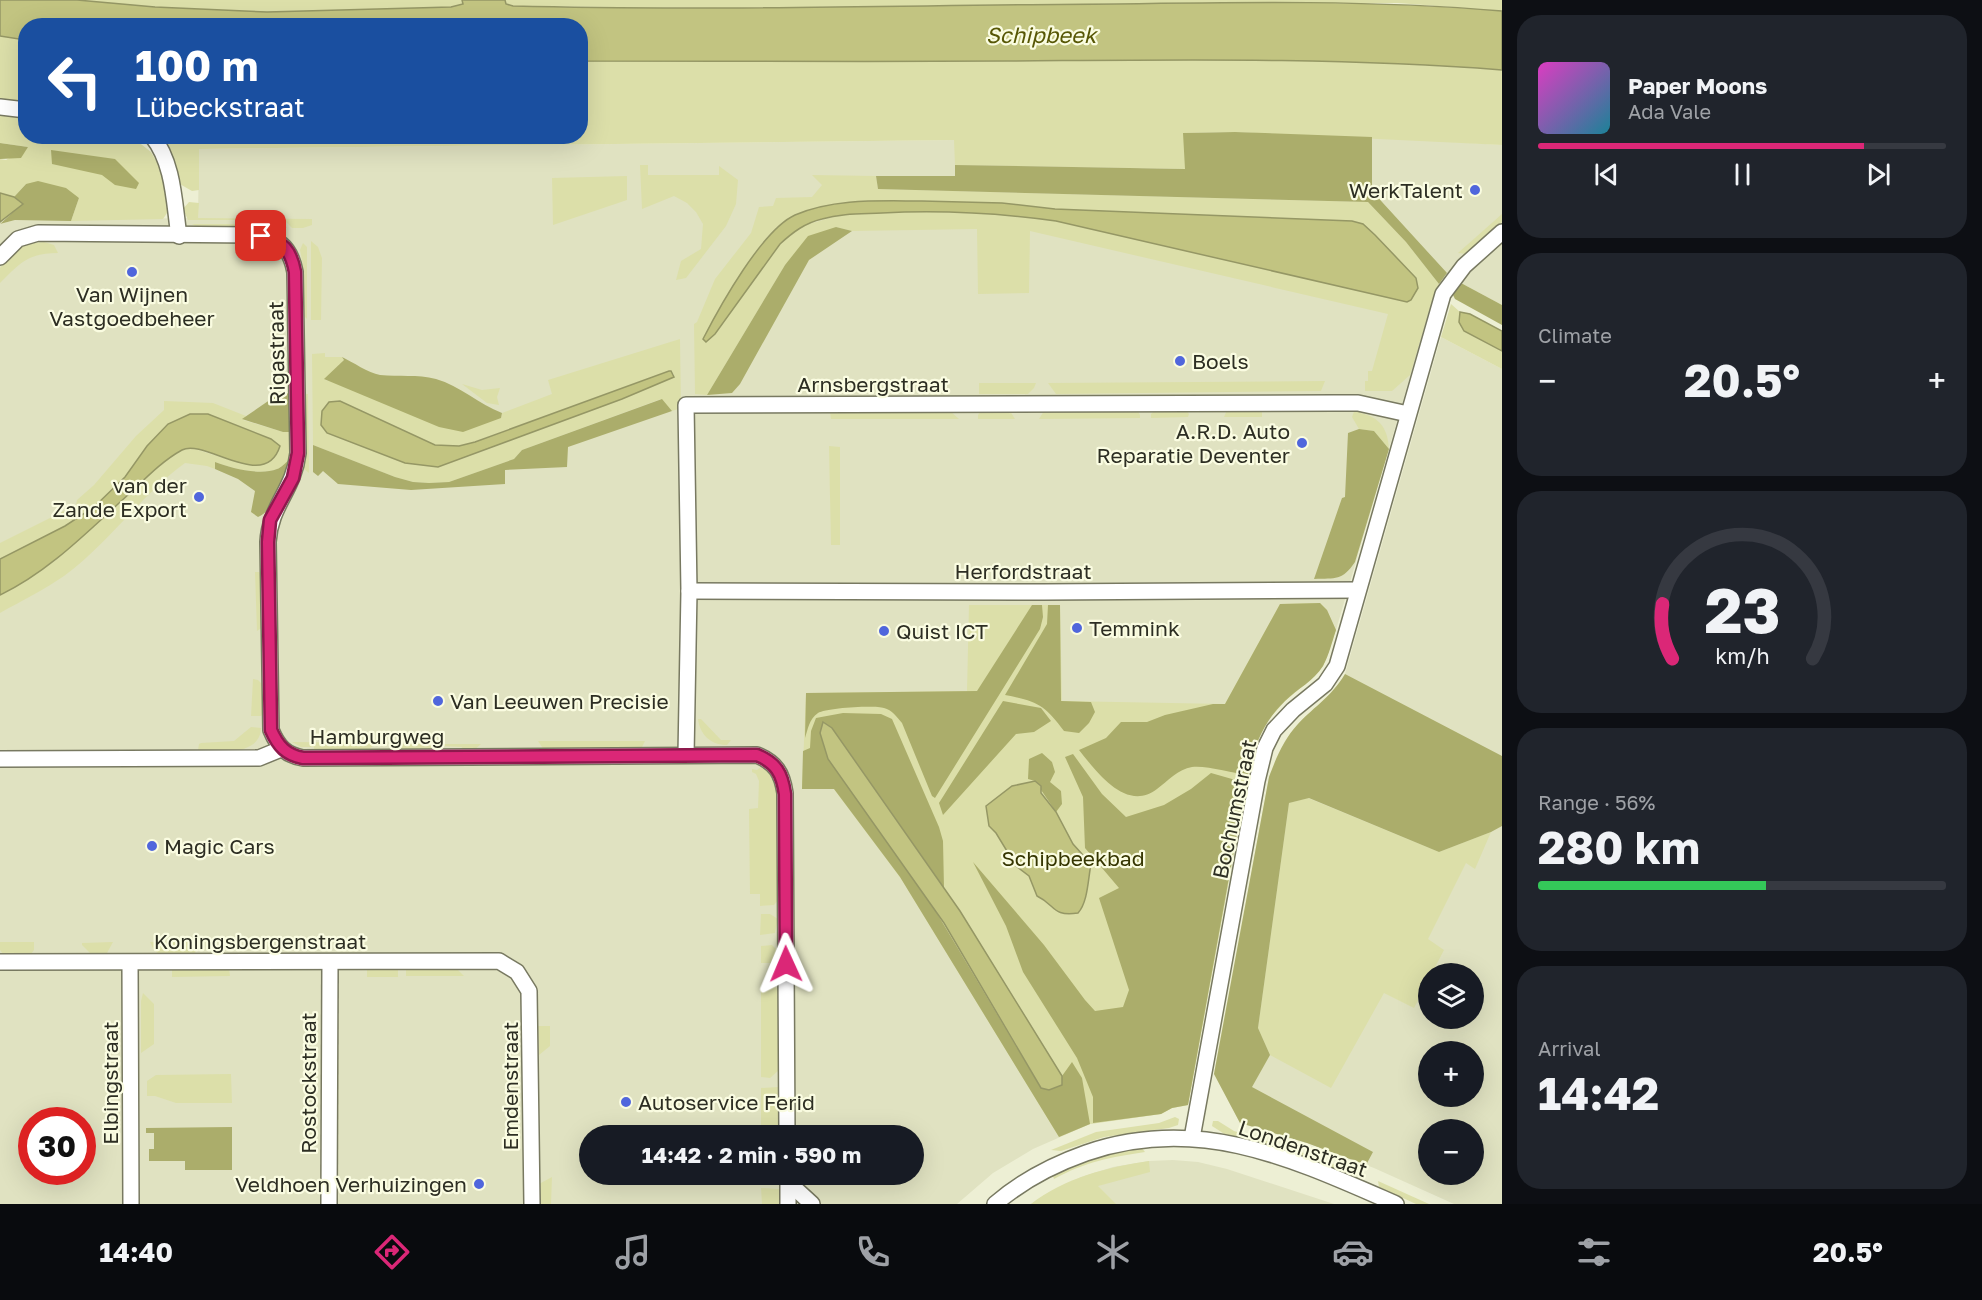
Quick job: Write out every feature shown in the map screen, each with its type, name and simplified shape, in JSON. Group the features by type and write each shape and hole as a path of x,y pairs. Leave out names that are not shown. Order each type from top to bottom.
{"street":[{"path":"0,107 18,109"},
{"path":"158,144 167,163 179,236"},
{"name":"Bochumstraat","path":"1192,1138 1265,748 1282,720 1325,684 1337,666 1443,294 1464,266 1502,232"},
{"name":"Rigastraat","path":"0,257 18,239 38,233 252,236 270,238 279,242 292,256 295,272 298,453 293,478 270,520 268,542 271,730 281,748"},
{"name":"Arnsbergstraat","path":"686,755 689,591 686,405 1358,403 1408,414"},
{"name":"Herfordstraat","path":"689,591 1358,590"},
{"name":"Hamburgweg","path":"0,759 259,758 281,748 295,757 303,758 757,755 769,760 783,779 785,811 787,1125"},
{"name":"Koningsbergenstraat","path":"0,962 499,961 517,972"},
{"name":"Rostockstraat","path":"329,1204 330,962"},
{"name":"Elbingstraat","path":"130,963 131,1204"},
{"name":"Emdenstraat","path":"517,972 530,991 532,1204"},
{"name":"Londenstraat","path":"995,1204 1012,1189 1061,1162 1109,1145 1157,1138 1192,1138 1237,1145 1266,1153 1396,1204"},
{"path":"788,1185 788,1204"},
{"path":"794,1185 812,1204"}],"shaded area":[{"path":"1235,132 1372,137 1372,191 1447,273 1439,284 1406,242 1368,202 878,189 876,176 955,176 955,165 1185,169 1183,133"},
{"path":"1372,137 1502,145 1502,305 1447,273 1439,284 1434,301 1432,301 1336,630 1323,666 1267,721 1252,754 1188,1105 1172,1108 1161,1114 1090,1124 1033,1149 993,1173 957,1204 0,1204 0,224 15,220 198,218 199,149 955,140 1193,177"},
{"path":"0,143 28,147 21,158 0,159"},
{"path":"51,150 115,159 139,183 136,189 115,185 102,175 52,164"},
{"path":"38,181 66,188 79,198 71,221 15,220 0,224 22,204 14,197 26,184"},
{"path":"836,227 852,231 809,260 740,384 732,393 707,395 785,265 808,236"},
{"path":"1461,283 1502,305 1502,325 1455,299 1453,295"},
{"path":"1441,337 1502,369 1502,1204 1454,1204 1374,1168 1307,1143 1240,1123 1214,1074 1269,777 1285,741 1297,725 1335,690 1345,674"},
{"path":"342,357 375,374 422,377 445,382 502,413 501,418 463,432 439,427 324,379 344,360"},
{"path":"290,393 291,432 283,432 242,419 277,395"},
{"path":"662,399 672,411 568,447 567,467 505,470 505,484 411,490 338,484 323,471 318,476 313,472 313,445 413,482 449,482 514,459 522,450"},
{"path":"1359,429 1374,431 1389,449 1355,562 1346,573 1338,577 1314,579 1342,498 1345,497 1348,433"},
{"path":"289,460 282,484 270,508 258,517 251,512 255,491 238,479 215,469 215,462 229,467 262,472 280,468"},
{"path":"1320,603 1327,610 1336,630 1327,657 1315,676 1285,701 1271,717 1256,745 1248,775 1192,767 1178,773 1145,795 1134,796 1123,793 1103,778 1079,750 1106,738 1121,722 1147,722 1165,715 1213,704 1225,704 1280,604"},
{"path":"1032,605 1042,605 1043,617 1040,629 935,798 932,796 902,723 887,709 861,707 823,711 818,713 809,724 805,738 806,693 977,691"},
{"path":"1048,605 1060,605 1061,701 1091,702 1095,712 1089,723 1079,733 1064,731 1051,715 1033,702 1005,695 1047,624"},
{"path":"1345,674 1502,756 1502,826 1439,852 1309,798 1289,803 1258,1028 1270,1055 1252,1087 1373,1152 1366,1165 1307,1143 1240,1123 1214,1074 1269,777 1281,749 1293,730 1329,695"},
{"path":"1003,701 1041,708 1051,721 1034,732 1016,734 943,815 939,803"},
{"path":"843,713 881,714 892,719 939,827 943,841 944,888 832,728 823,722 1041,1088 1062,1076 1072,1062 1082,1078 1090,1124 1059,1137 900,877 834,789 802,789 803,751 810,748 811,731 816,718"},
{"path":"1042,753 1052,762 1055,772 1050,782 1061,791 1062,804 1056,812 1035,781 1028,779 1029,759"},
{"path":"1073,754 1102,794 1126,817 1164,805 1191,789 1211,773 1246,783 1188,1105 1172,1108 1161,1114 1093,1123 1093,1097 1077,1058 1023,972 1006,926 973,862 1044,945 1095,1011 1123,1007 1129,990 1099,898 1119,888 1085,848 1083,797 1065,757"},
{"path":"232,1127 232,1170 185,1170 185,1161 149,1161 149,1149 154,1149 154,1133 146,1133 146,1128"},
{"path":"1173,1160 1198,1162 1227,1169 1334,1204 1031,1204 1081,1177 1113,1167"}],"green space":[{"path":"77,0 462,0 463,4 451,7 267,12 155,7"},
{"path":"505,0 1502,0 1502,11 1398,3 713,8 513,6 506,4"},
{"path":"0,36 18,39 18,104 0,102"},
{"path":"1271,59 1353,61 1502,70 1502,145 1235,132 1184,133 1186,169 955,165 954,140 199,149 199,190 192,191 178,183 174,165 165,144 588,144 588,61 887,62"},
{"path":"0,114 18,116 18,144 141,144 151,152 162,171 167,187 169,210 163,219 71,221 79,198 26,184 14,197 0,193 0,159 6,160 28,147 0,143"},
{"path":"640,165 648,165 648,175 719,175 719,166 738,180 736,204 726,226 686,278 676,280 681,261 701,249 703,224 687,203 674,196 642,209"},
{"path":"812,175 876,176 878,189 1368,202 1406,242 1439,284 1410,375 1392,391 1365,391 1365,381 1368,381 1368,371 1372,371 1388,314 1030,231 1029,293 978,294 977,229 852,231 836,227 785,265 707,395 695,394 694,324 697,322 715,279 751,233 759,207 773,206 776,198 812,197 822,185","holes":["922,201 1002,203 1055,209 1352,221 1416,278 1411,300 1407,302 1056,221 993,214 916,211 840,215 802,226 780,244 715,334 705,337 721,307 762,243 772,231 792,217 809,210 847,203"]},
{"path":"627,176 627,200 553,225 552,178"},
{"path":"189,202 199,203 198,218 312,219 312,225 292,228 284,220 188,220 183,209"},
{"path":"1502,214 1502,222 1466,254 1458,253"},
{"path":"192,224 282,224 287,228 200,228"},
{"path":"311,241 318,247 322,258 321,320 311,320"},
{"path":"44,242 54,245 58,253 48,253 25,260 0,283 0,268 16,249 25,244"},
{"path":"303,243 307,247 307,319 303,315 303,265 300,250"},
{"path":"1451,304 1460,312 1459,322 1464,331 1502,351 1502,369 1441,337"},
{"path":"680,339 681,408 672,411 661,399 522,450 514,459 449,482 413,482 313,445 312,354 325,353 325,357 342,357 344,360 325,380 501,418 502,413 552,394 548,380","holes":["663,373 674,374 674,377 622,399 459,460 340,401 435,445 459,446"]},
{"path":"1325,381 1321,391 1056,394 1048,383"},
{"path":"979,383 1036,383 1028,394 979,394"},
{"path":"462,384 482,390 500,388 497,397 499,405 487,403"},
{"path":"305,394 308,394 309,473 304,469"},
{"path":"164,401 213,403 246,416 243,420 283,432 291,432 289,460 278,468 262,472 237,469 215,462 215,469 185,463 153,490 96,549 64,576 0,613 0,595 55,561 161,464 185,448 253,465 268,462 277,445 271,439 190,414 168,424 147,446 125,477 94,507 65,526 0,559 0,543 76,505 77,500 94,485 136,436 164,410"},
{"path":"1262,409 1262,417 1224,417 1227,410"},
{"path":"1355,409 1360,409 1360,413 1373,418 1382,425 1389,449 1374,431 1359,429 1352,417"},
{"path":"1137,410 1140,418 1039,419 1044,411"},
{"path":"1186,410 1188,417 1151,418 1154,411"},
{"path":"981,411 1010,411 1015,419 978,419"},
{"path":"830,412 951,412 959,419 831,419"},
{"path":"829,446 840,447 840,545 831,545"},
{"path":"255,572 259,572 262,577 263,627 257,631"},
{"name":"Schipbeekbad","path":"1320,603 1327,610 1336,630 1323,666 1267,721 1252,754 1188,1105 1172,1108 1161,1114 1090,1124 1059,1137 900,877 834,789 802,789 806,693 967,691 969,605 1060,605 1062,701 1225,704 1280,604"},
{"path":"253,679 263,685 263,713 261,716 251,716"},
{"path":"698,719 701,719 721,740 731,740 727,745 711,741 701,730"},
{"path":"251,727 261,728 259,737 247,748 229,751 201,752 198,750 201,743 234,741"},
{"path":"538,741 645,741 641,749 544,750"},
{"path":"292,742 376,743 367,751 314,751 314,747 301,747"},
{"path":"396,744 481,744 474,750 440,746 439,751 402,751"},
{"path":"762,766 769,772 777,792 778,900 774,905 760,906 760,894 750,894 749,809 758,808 759,781 752,769 757,770"},
{"path":"1308,798 1439,852 1491,832 1475,869 1466,863 1428,939 1444,950 1437,963 1418,963 1418,1000 1414,1008 1384,993 1331,1088 1270,1055 1258,1028 1289,803"},
{"path":"761,914 770,914 778,919 775,933 760,935"},
{"path":"202,941 195,953 159,954 150,942"},
{"path":"0,942 34,942 34,950 31,954 4,955 0,950"},
{"path":"113,942 107,953 91,954 82,945 82,943"},
{"path":"772,945 778,951 777,963 761,963 761,946"},
{"path":"367,967 398,967 398,977 367,977"},
{"path":"406,967 455,967 464,976 406,976"},
{"path":"229,968 230,976 172,977 172,969"},
{"path":"761,987 775,987 779,990 779,1070 770,1078 761,1077"},
{"path":"143,993 154,1004 154,1044 141,1053 141,1001"},
{"path":"538,1026 550,1026 550,1046 539,1055"},
{"path":"231,1074 232,1103 176,1103 155,1096 147,1096 147,1081 156,1075"},
{"path":"779,1087 779,1125 761,1125 761,1088"},
{"path":"1175,1117 1179,1119 1178,1125 1169,1128 1104,1137 1061,1151 1051,1150 1096,1132 1159,1123"},
{"path":"1213,1121 1218,1121 1234,1131 1293,1149 1361,1174 1354,1177 1307,1159 1226,1135 1212,1126"},
{"path":"1141,1147 1145,1152 1098,1161 1054,1179 1052,1173 1082,1161"},
{"path":"1149,1161 1150,1172 1098,1186 1116,1204 1031,1204 1058,1187 1087,1175"},
{"path":"552,1177 551,1204 539,1204 539,1184"},
{"path":"1378,1181 1429,1204 1416,1204 1379,1187"},
{"path":"761,1188 779,1189 779,1204 762,1204"}],"water":[{"name":"Schipbeek","path":"0,0 77,0 155,7 267,12 451,7 463,4 462,0 505,0 506,4 513,6 664,8 1357,3 1502,11 1502,70 1378,63 1254,60 588,61 588,18 18,18 18,39 0,36"},
{"path":"0,193 14,197 23,204 0,222"},
{"path":"922,201 1002,203 1055,209 1352,221 1363,224 1375,235 1416,278 1418,288 1411,300 1407,302 1056,221 947,212 852,214 816,221 780,244 715,334 706,342 703,339 743,270 782,223 810,210 842,203"},
{"path":"1460,312 1470,314 1502,331 1502,351 1464,331 1459,322"},
{"path":"669,371 674,377 622,399 438,467 405,463 327,433 321,425 322,411 329,402 340,401 435,445 459,446"},
{"path":"190,414 208,414 271,439 280,446 272,459 262,465 248,465 192,448 182,450 154,470 52,562 0,595 0,559 65,526 94,507 125,477 147,446 168,424"},
{"path":"823,722 832,728 960,911 1062,1076 1062,1085 1049,1090 1041,1088 944,923 828,759 820,733"},
{"path":"1035,781 1041,786 1041,793 1056,812 1073,844 1091,864 1086,897 1078,913 1059,912 1037,896 1029,876 1016,866 996,833 989,826 986,806 1012,786"}],"place":[{"name":"WerkTalent","path":"1475,190"},
{"name":"Van Wijnen Vastgoedbeheer","path":"132,272"},
{"name":"Boels","path":"1180,361"},
{"name":"A.R.D. Auto Reparatie Deventer","path":"1302,443"},
{"name":"van der Zande Export","path":"199,497"},
{"name":"Temmink","path":"1077,628"},
{"name":"Quist ICT","path":"884,631"},
{"name":"Van Leeuwen Precisie","path":"438,701"},
{"name":"Magic Cars","path":"152,846"},
{"name":"Autoservice Ferid","path":"626,1102"},
{"name":"Veldhoen Verhuizingen","path":"479,1184"}],"route":[{"path":"261,236 279,242 288,250 292,256 295,272 297,468 270,520 268,542 271,730 275,740 288,753 303,758 757,755 769,760 783,779 785,794 786,964"}]}
